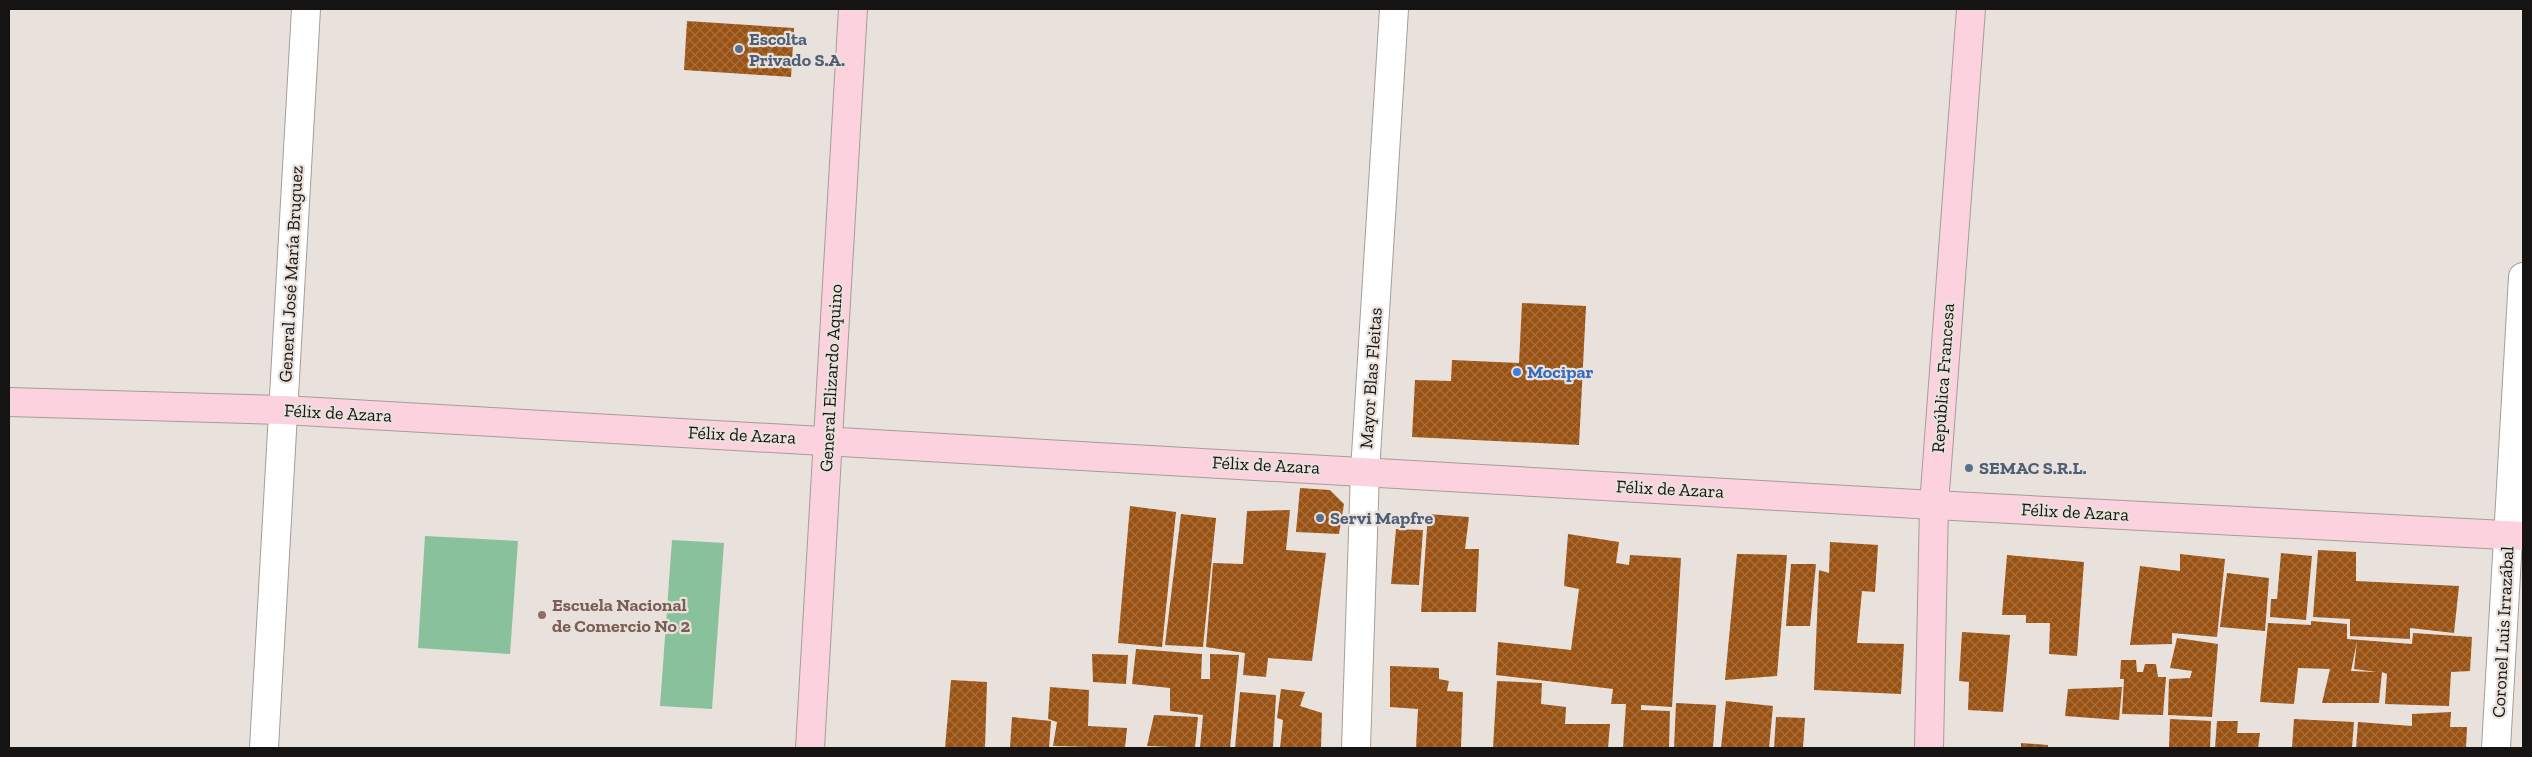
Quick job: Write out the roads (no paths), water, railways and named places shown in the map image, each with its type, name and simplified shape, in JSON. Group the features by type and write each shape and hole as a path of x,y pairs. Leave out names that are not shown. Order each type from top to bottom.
{"street":[{"name":"General José María Bruguez","path":"264,748 306,9"},
{"name":"General Elizardo Aquino","path":"810,748 853,9"},
{"name":"Mayor Blas Fleitas","path":"1356,748 1365,471 1394,9"},
{"name":"República Francesa","path":"1929,748 1934,505 1971,9"},
{"name":"Coronel Luis Irrazábal","path":"2496,748 2516,535 2523,277"},
{"name":"Félix de Azara","path":"9,402 283,410 1934,505 2516,535"}],"place":[{"name":"Escolta Privado S.A.","path":"739,49"},
{"name":"Mocipar","path":"1517,372"},
{"name":"SEMAC S.R.L.","path":"1969,468"},
{"name":"Servi Mapfre","path":"1320,518"},
{"name":"Escuela Nacional de Comercio No 2","path":"542,615"}]}
